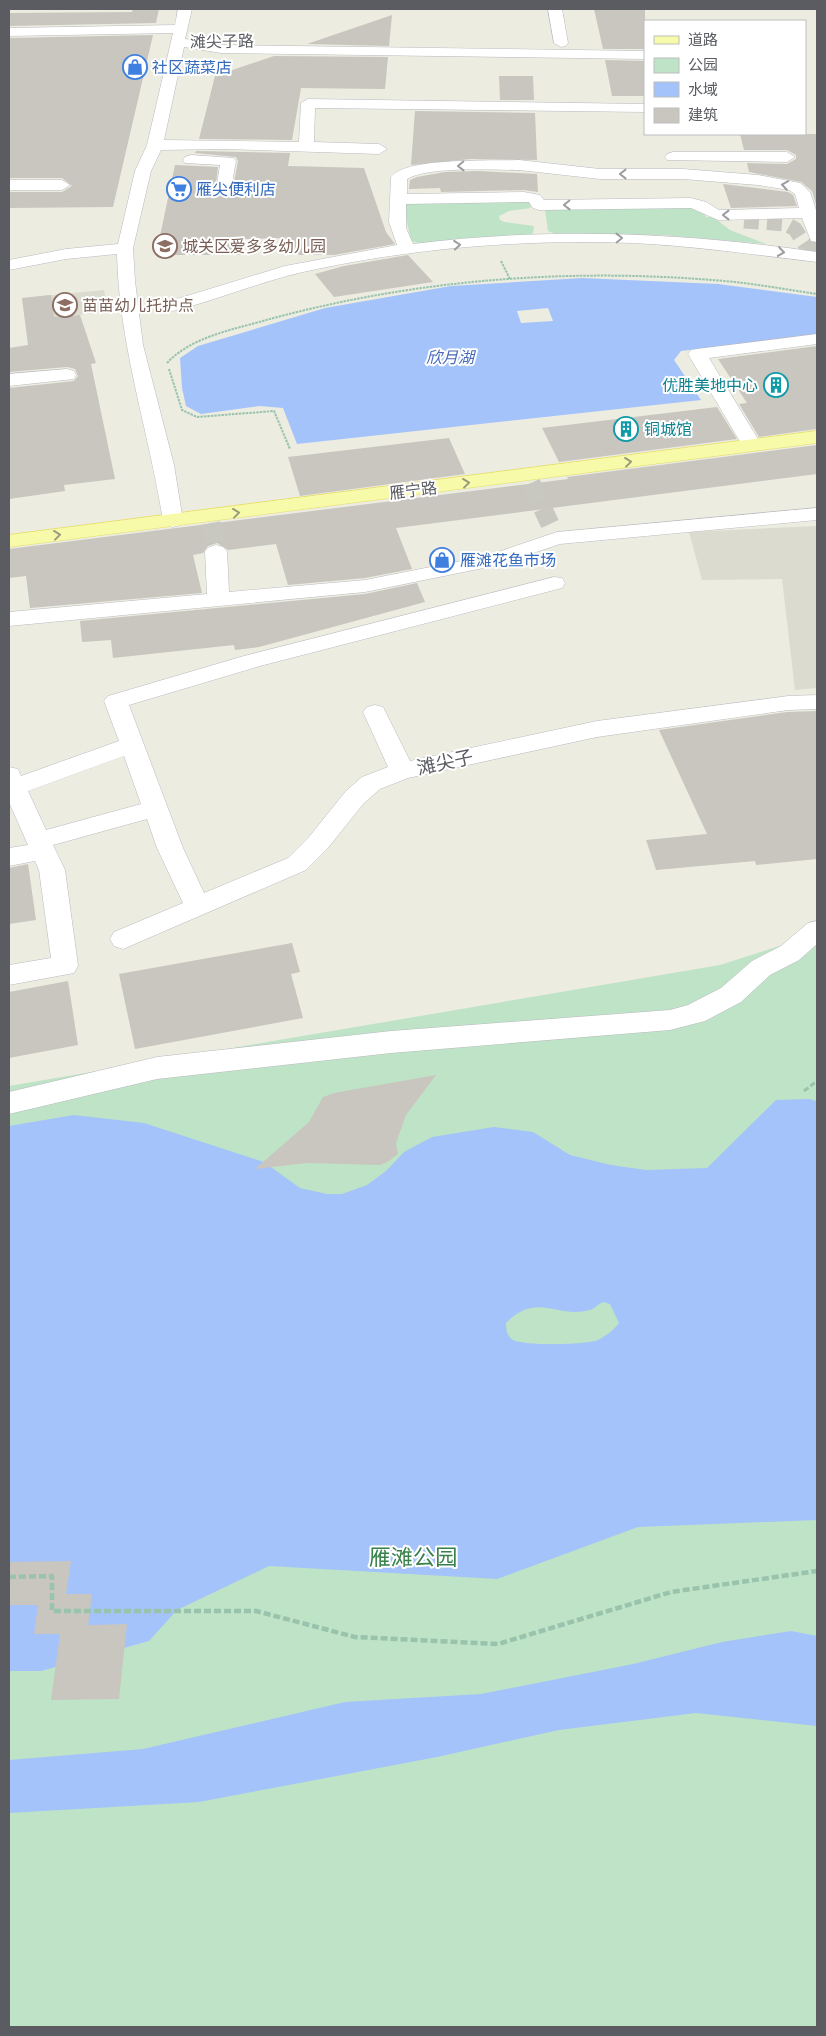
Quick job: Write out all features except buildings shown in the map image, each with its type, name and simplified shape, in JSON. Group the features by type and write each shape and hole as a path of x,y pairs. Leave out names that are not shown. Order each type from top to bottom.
{"main road":[{"name":"雁宁路","path":"9,541 173,521 210,520 528,480 817,437"}],"street":[{"path":"173,521 164,465 134,345 126,281 125,248 133,208 147,160 155,144 185,9"},
{"path":"555,9 561,43"},
{"path":"9,32 179,35"},
{"name":"滩尖子路","path":"179,35 239,40 644,44"},
{"name":"滩尖子路","path":"179,35 221,49 434,59 644,55"},
{"path":"306,146 308,103 644,108"},
{"path":"691,142 696,157"},
{"path":"155,144 225,144 379,149"},
{"path":"491,155 579,156"},
{"path":"657,156 787,157"},
{"path":"147,160 228,161 224,190"},
{"path":"408,250 399,230 397,210 399,177 409,171 440,167 519,165 600,174 683,174 758,180 794,186 802,192 817,237"},
{"path":"9,185 62,185"},
{"path":"399,199 524,196 534,198 539,205 690,203 704,205 713,214 718,215 810,214"},
{"path":"173,306 319,263 408,250 523,240 634,238 746,247 817,257"},
{"path":"9,265 66,254 125,248"},
{"path":"752,446 697,354 817,339"},
{"path":"9,380 67,375"},
{"path":"9,619 365,586 491,561 554,531 817,514"},
{"path":"216,551 218,599"},
{"path":"198,907 170,848 116,701 252,660 554,583"},
{"name":"滩尖子","path":"123,939 297,864 318,843 355,797 371,784 402,771 597,730 788,703 817,702"},
{"path":"375,712 402,771"},
{"path":"9,976 65,966 52,870 11,781 132,745"},
{"path":"9,857 156,808"},
{"path":"9,1103 157,1068 391,1042 670,1020 694,1014 731,996 760,968 790,953 817,930"}],"path":[{"path":"290,449 274,411 197,417 182,410 166,362 200,340 305,310 342,301 465,282 530,277 604,276 725,281 817,294"},
{"path":"804,1091 817,1081"},
{"path":"9,1577 52,1576 52,1611 256,1611 355,1637 498,1644 671,1592 817,1571"}],"shaded area":[{"name":"苗苗幼儿托护点","path":"104,290 108,312 25,320 22,298"},
{"path":"817,526 817,688 795,690 782,579 702,580 689,532"}],"green space":[{"path":"529,201 531,208 509,211 499,216 500,220 504,222 534,226 533,233 529,235 423,244 411,241 404,208 406,202"},
{"path":"551,207 702,208 706,217 713,217 730,230 766,244 662,235 556,234 548,231 545,210"},
{"name":"雁滩公园","path":"817,934 817,2027 9,2027 9,1086 720,965"}],"water":[{"name":"欣月湖","path":"582,278 718,284 817,297 817,335 681,351 674,360 701,400 297,444 283,408 260,406 201,414 186,406 182,388 180,358 198,346 325,308 451,286","holes":["548,308 553,321 521,323 517,311"]},
{"path":"809,1099 817,1101 817,1520 638,1527 497,1579 269,1566 177,1610 149,1641 41,1671 9,1671 9,1126 74,1115 144,1123 264,1162 300,1188 327,1194 342,1194 367,1185 386,1171 404,1152 432,1137 494,1127 533,1132 570,1155 611,1165 646,1170 707,1168 776,1100","holes":["603,1302 610,1304 619,1323 610,1333 598,1340 569,1344 542,1344 519,1342 509,1337 506,1323 527,1309 537,1307 578,1312 592,1309"]},
{"path":"791,1631 817,1636 817,1726 696,1713 559,1730 437,1757 199,1802 9,1813 9,1760 143,1749 345,1702 481,1694 633,1664 722,1642"}],"tunnel":[{"path":"744,221 786,224 795,229 806,245"},
{"path":"806,245 817,253"},
{"path":"531,483 550,524"},
{"path":"211,523 216,551"}],"place":[{"name":"社区蔬菜店","path":"135,67"},
{"name":"雁尖便利店","path":"179,189"},
{"name":"城关区爱多多幼儿园","path":"165,246"},
{"name":"苗苗幼儿托护点","path":"65,305"},
{"name":"优胜美地中心","path":"776,385"},
{"name":"铜城馆","path":"626,429"},
{"name":"雁滩花鱼市场","path":"442,560"}]}
